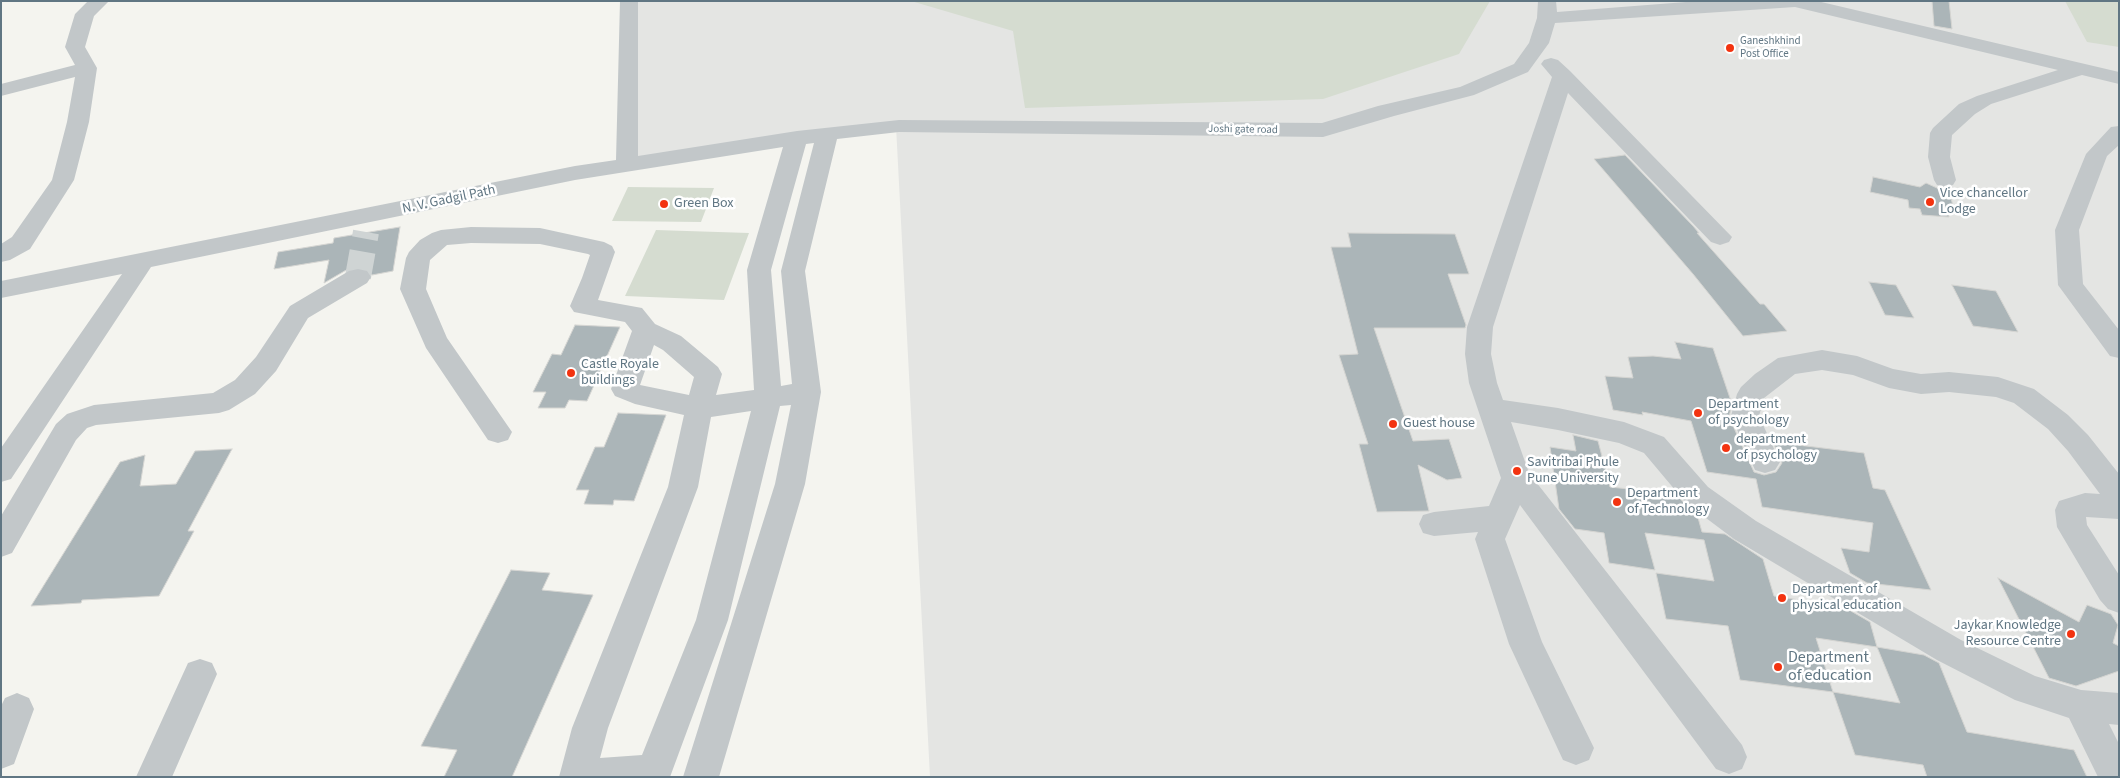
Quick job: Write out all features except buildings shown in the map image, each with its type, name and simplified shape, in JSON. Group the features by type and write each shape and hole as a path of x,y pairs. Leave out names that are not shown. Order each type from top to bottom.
{"street":[{"path":"1,254 21,243 63,180 78,122 87,68 75,47 85,14 100,1"},
{"path":"627,165 629,1"},
{"path":"1547,10 1679,8 1793,1 1846,8 2081,70 2119,78"},
{"name":"Joshi gate road","path":"899,126 1082,126 1323,130 1386,111 1466,91 1521,68 1539,43 1547,10"},
{"path":"1534,49 1563,75 1720,236"},
{"path":"1,90 87,68"},
{"path":"1945,180 1939,157 1941,134 1967,109 1984,100 2081,70"},
{"path":"1563,75 1480,327 1478,354 1483,383 1516,478 1728,757"},
{"name":"N. V. Gadgil Path","path":"1,290 144,261 367,225 575,173 797,138 899,126"},
{"path":"2119,132 2097,154 2068,230 2071,285 2119,349"},
{"path":"701,777 790,484 807,392 793,271 827,134"},
{"path":"498,432 435,341 413,289 418,258 429,246 441,238 471,235 540,236 595,248 603,252 595,278 583,306 633,314 646,330 672,343 708,374 683,487 590,728 577,776 652,774 712,620 768,398 759,270 797,138"},
{"path":"1,471 144,261"},
{"path":"1,544 66,432 77,421 94,415 219,403 245,388 256,376 266,364 299,312 358,277"},
{"path":"646,330 625,389 635,394 699,408 807,392"},
{"path":"1765,462 1745,416 1751,394 1765,380 1788,365 1822,360 1857,366 1889,378 1921,384 1949,382 1998,387 2024,396 2058,422 2078,442 2119,496"},
{"path":"1492,409 1558,418 1624,433 1654,445 1698,495 1745,530 1949,650 2027,690 2081,706 2119,708"},
{"path":"1516,478 1490,539 1526,644 1576,748"},
{"path":"2119,507 2085,505 2070,510 2072,527 2110,590 2119,599"},
{"path":"1434,524 1499,517"},
{"path":"154,777 200,674"},
{"path":"2081,706 2118,777"},
{"path":"1,752 17,709"}],"shaded area":[{"name":"Savitribai Phule Pune University","path":"634,1 2119,1 2119,777 930,777 896,126 627,165"},
{"path":"911,1 1490,1 1459,54 1323,99 1025,108 1013,31"},
{"path":"2065,1 2119,1 2119,47 2087,42"},
{"name":"Green Box","path":"628,187 714,188 701,222 612,221"},
{"path":"656,230 749,233 724,300 625,296"}],"tunnel":[{"path":"358,277 366,232"}],"place":[{"name":"Ganeshkhind Post Office","path":"1730,48"},
{"name":"Vice chancellor Lodge","path":"1930,202"},
{"name":"Green Box","path":"664,204"},
{"name":"Castle Royale buildings","path":"571,373"},
{"name":"Department of psychology","path":"1698,413"},
{"name":"Guest house","path":"1393,424"},
{"name":"department of psychology","path":"1726,448"},
{"name":"Savitribai Phule Pune University","path":"1517,471"},
{"name":"Department of Technology","path":"1617,502"},
{"name":"Department of physical education","path":"1782,598"},
{"name":"Jaykar Knowledge Resource Centre","path":"2071,634"},
{"name":"Department of education","path":"1778,667"}]}
